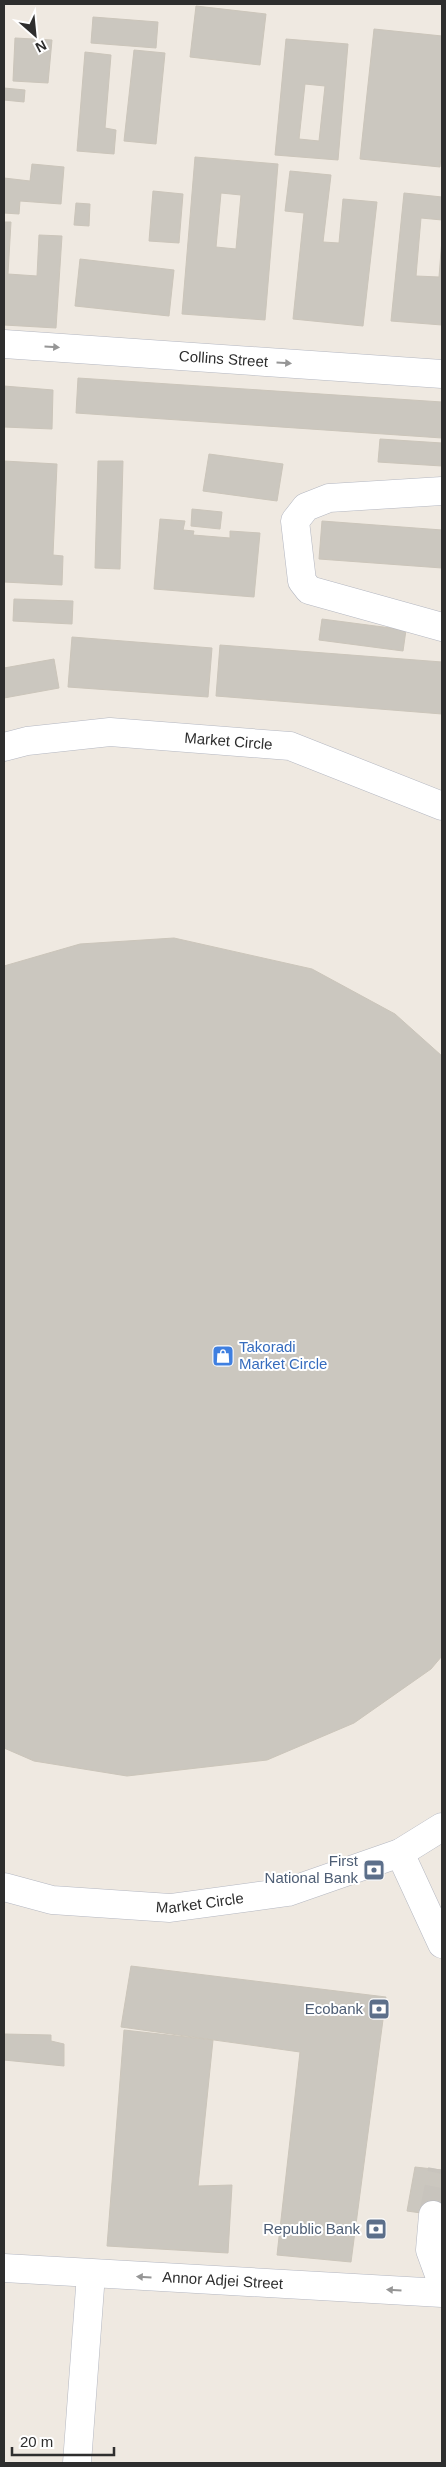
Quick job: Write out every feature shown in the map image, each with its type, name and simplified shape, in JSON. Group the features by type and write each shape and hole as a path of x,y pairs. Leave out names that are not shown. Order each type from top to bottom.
{"street":[{"name":"Collins Street","path":"4,344 442,374"},
{"path":"442,491 329,498 306,507 296,521 302,581 309,590 442,627"},
{"name":"Market Circle","path":"4,747 27,741 110,732 290,746 442,806"},
{"name":"Market Circle","path":"4,1887 52,1900 170,1908 288,1892 400,1853 442,1827"},
{"path":"400,1853 442,1944"},
{"path":"433,2215 430,2250 442,2283"},
{"name":"Annor Adjei Street","path":"4,2268 442,2293"},
{"path":"76,2463 91,2274"}],"building":[{"path":"196,6 266,14 260,65 190,57"},
{"path":"93,17 158,22 156,48 91,43"},
{"path":"374,29 442,36 442,144 440,167 360,159"},
{"path":"15,38 52,40 48,83 13,81"},
{"path":"286,39 348,44 338,160 275,155","holes":["305,84 325,86 319,141 299,139"]},
{"path":"134,50 165,53 156,144 124,141"},
{"path":"85,52 111,55 105,128 116,130 114,154 77,151"},
{"path":"4,88 25,90 24,102 4,100"},
{"path":"195,157 278,164 265,320 182,314","holes":["221,193 241,195 236,249 216,247"]},
{"path":"32,164 64,167 61,204 20,201 19,214 4,213 4,178 30,181"},
{"path":"290,171 331,175 323,242 339,243 343,199 377,202 363,326 293,319 304,213 285,211"},
{"path":"153,191 183,194 179,243 149,241"},
{"path":"404,193 442,197 442,220 421,218 416,276 439,277 442,239 442,325 391,321"},
{"path":"76,203 90,204 89,226 74,225"},
{"path":"4,222 11,222 8,274 37,276 39,235 62,236 56,328 4,325"},
{"path":"80,259 174,270 169,316 75,306"},
{"path":"78,378 442,402 442,438 76,413"},
{"path":"4,386 53,390 52,429 4,427"},
{"path":"380,439 442,443 442,466 378,462"},
{"path":"209,454 283,464 277,501 203,491"},
{"path":"4,461 57,464 53,555 63,556 62,585 4,582"},
{"path":"98,461 123,461 120,569 95,568"},
{"path":"192,509 222,512 220,529 191,526"},
{"path":"160,519 185,521 183,530 194,531 193,535 230,538 230,531 260,533 254,597 154,589"},
{"path":"322,521 442,530 442,568 319,559"},
{"path":"14,599 73,601 72,624 13,621"},
{"path":"322,619 406,630 403,651 319,640"},
{"path":"72,637 212,648 208,697 68,687"},
{"path":"220,645 442,662 442,714 216,696"},
{"path":"54,659 59,688 4,698 4,668"},
{"name":"Takoradi Market Circle","path":"174,938 312,969 395,1014 442,1056 442,1656 431,1669 354,1723 267,1760 127,1776 34,1761 4,1748 4,966 80,944"},
{"path":"131,1966 386,1997 351,2262 277,2255 300,2052 121,2027"},
{"path":"124,2030 213,2040 198,2186 232,2185 228,2253 107,2246"},
{"path":"4,2034 51,2035 51,2041 64,2044 64,2066 4,2060"},
{"path":"415,2167 442,2170 442,2216 407,2211"}],"tunnel":[{"path":"433,2215 442,2170"}],"place":[{"name":"Takoradi Market Circle","path":"223,1356"},
{"name":"First National Bank","path":"374,1870"},
{"name":"Ecobank","path":"379,2009"},
{"name":"Republic Bank","path":"376,2229"}]}
